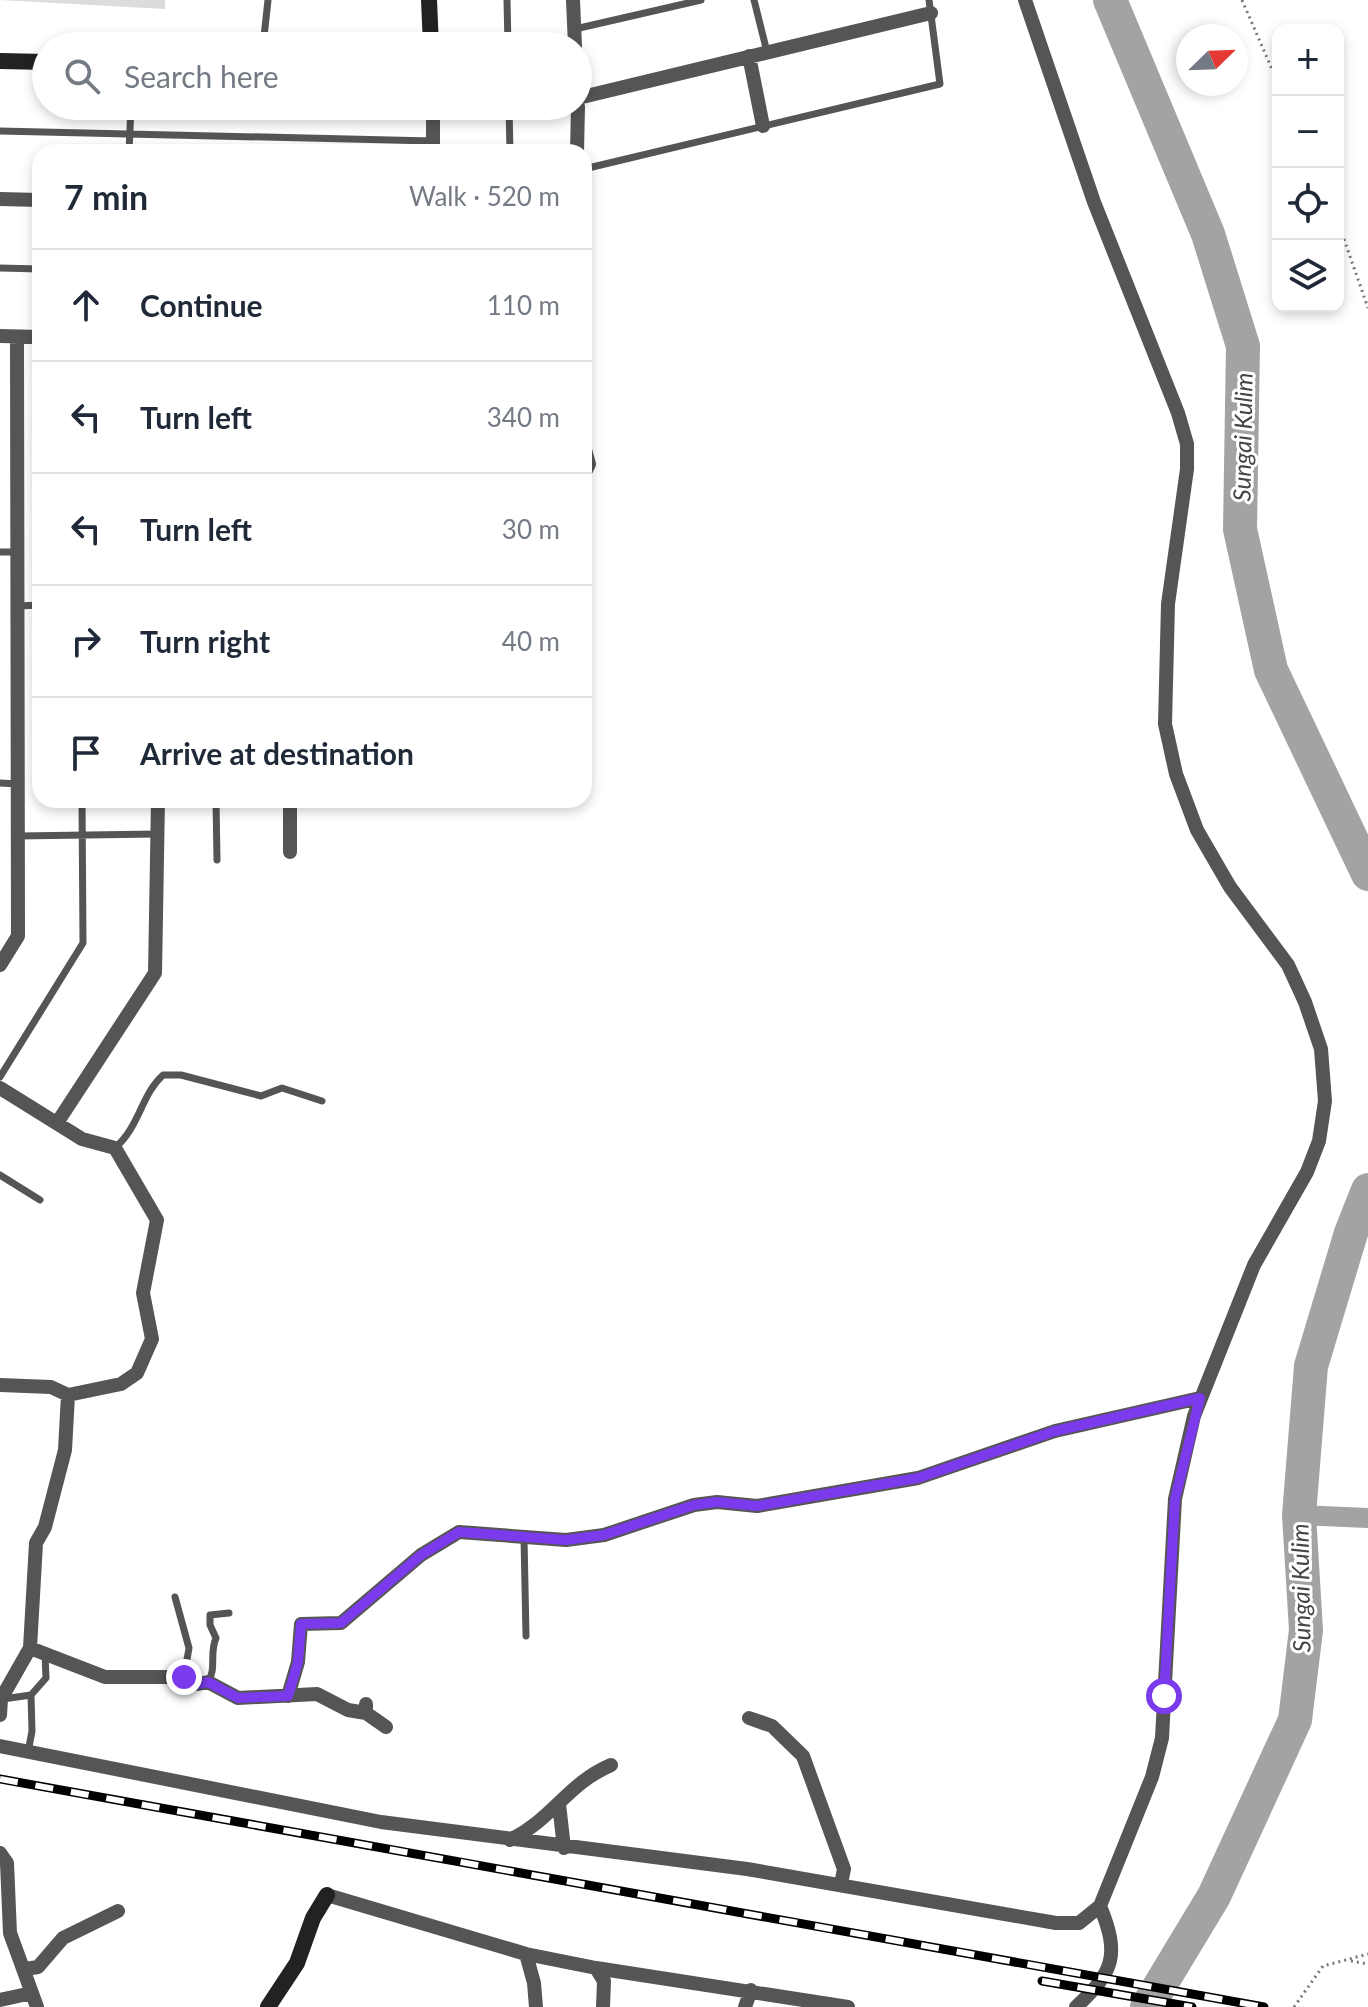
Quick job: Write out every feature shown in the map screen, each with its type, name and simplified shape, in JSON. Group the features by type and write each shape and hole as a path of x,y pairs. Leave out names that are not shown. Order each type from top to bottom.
{"street":[{"path":"429,0 430,32"},
{"path":"573,0 575,29"},
{"path":"0,1746 381,1822 564,1848 706,1863 1056,1923 1079,1923 1092,1916 1100,1906 1137,1818 1162,1738 1175,1499 1200,1398 1254,1265 1307,1172 1319,1141 1325,1101 1321,1049 1288,965 1237,897 1203,841 1176,774 1165,724 1168,604 1187,469 1187,444 1178,413 1094,202 1025,0"},
{"path":"592,95 767,52 930,6"},
{"path":"749,56 763,126"},
{"path":"0,61 32,62"},
{"path":"433,120 433,144"},
{"path":"577,144 578,120"},
{"path":"0,199 32,200"},
{"path":"0,336 32,337"},
{"path":"0,965 18,936 17,337"},
{"path":"57,1123 155,973 158,808"},
{"path":"290,808 290,852"},
{"path":"0,1088 82,1139 115,1148 157,1220 143,1293 152,1339 137,1373 121,1384 88,1388 68,1395 51,1387 0,1385"},
{"path":"0,1715 1,1699 30,1648 36,1543 45,1527 65,1450 68,1395"},
{"path":"288,1696 298,1662 301,1624 341,1623 421,1555 459,1532 566,1540 604,1535 694,1505 717,1502 757,1506 918,1478 1055,1431 1200,1398"},
{"path":"30,1648 105,1677 184,1677 198,1684 208,1682 238,1698 317,1694 348,1710 366,1708 386,1727"},
{"path":"749,1718 772,1726 803,1756 844,1869 841,1884"},
{"path":"509,1841 536,1827 584,1777 611,1765"},
{"path":"559,1804 564,1848"},
{"path":"0,1853 7,1863 5,1932 25,1969 35,2000 0,2000"},
{"path":"268,2007 297,1963 313,1918 327,1895 526,1954 596,1968 848,2007"},
{"path":"1076,2007 1102,1983 1113,1954 1110,1931 1100,1906"},
{"path":"25,1969 38,1967 63,1938 118,1911"},
{"path":"526,1954 534,1983 536,2007"},
{"path":"596,1968 604,1981 603,2007"},
{"path":"745,2007 751,1990"}],"lane":[{"path":"265,32 268,0"},
{"path":"507,0 508,32"},
{"path":"575,29 701,0"},
{"path":"754,0 767,52"},
{"path":"592,167 940,84 930,6"},
{"path":"129,144 130,120"},
{"path":"509,120 510,144"},
{"path":"0,131 130,133 368,144"},
{"path":"0,268 32,269"},
{"path":"0,552 18,552"},
{"path":"18,606 32,605"},
{"path":"0,783 18,784"},
{"path":"0,1077 83,943 82,808"},
{"path":"216,808 217,860"},
{"path":"18,836 157,834"},
{"path":"115,1148 131,1134 155,1083 163,1075 181,1075 261,1096 282,1088 322,1101"},
{"path":"0,1175 40,1200"},
{"path":"524,1538 526,1636"},
{"path":"175,1597 189,1648 184,1677"},
{"path":"208,1682 215,1672 213,1647 216,1638 210,1625 210,1615 229,1613"},
{"path":"1,1699 31,1695 46,1678 45,1653"},
{"path":"28,1752 32,1731 31,1695"}],"path":[{"path":"1242,0 1272,69"},
{"path":"1344,239 1368,308"},
{"path":"1294,2007 1323,1966 1368,1954"},
{"path":"1347,1960 1368,1964"}],"shaded area":[{"path":"0,0 165,0 165,9"}],"waterway":[{"name":"Sungai Kulim","path":"1110,0 1208,234 1243,346 1240,529 1271,670 1368,874"},
{"name":"Sungai Kulim","path":"1147,2007 1214,1896 1295,1720 1306,1630 1299,1515 1311,1366 1351,1233 1368,1190"},
{"path":"1299,1515 1368,1518"}],"railway":[{"path":"0,1779 1264,2007"},
{"path":"1042,1981 1192,2007"}],"route":[{"path":"184,1677 198,1684 208,1682 238,1698 288,1696 298,1662 301,1624 341,1623 421,1555 459,1532 493,1537 566,1540 604,1535 694,1505 717,1502 757,1506 918,1478 1055,1431 1200,1398 1175,1499 1164,1696"}]}
